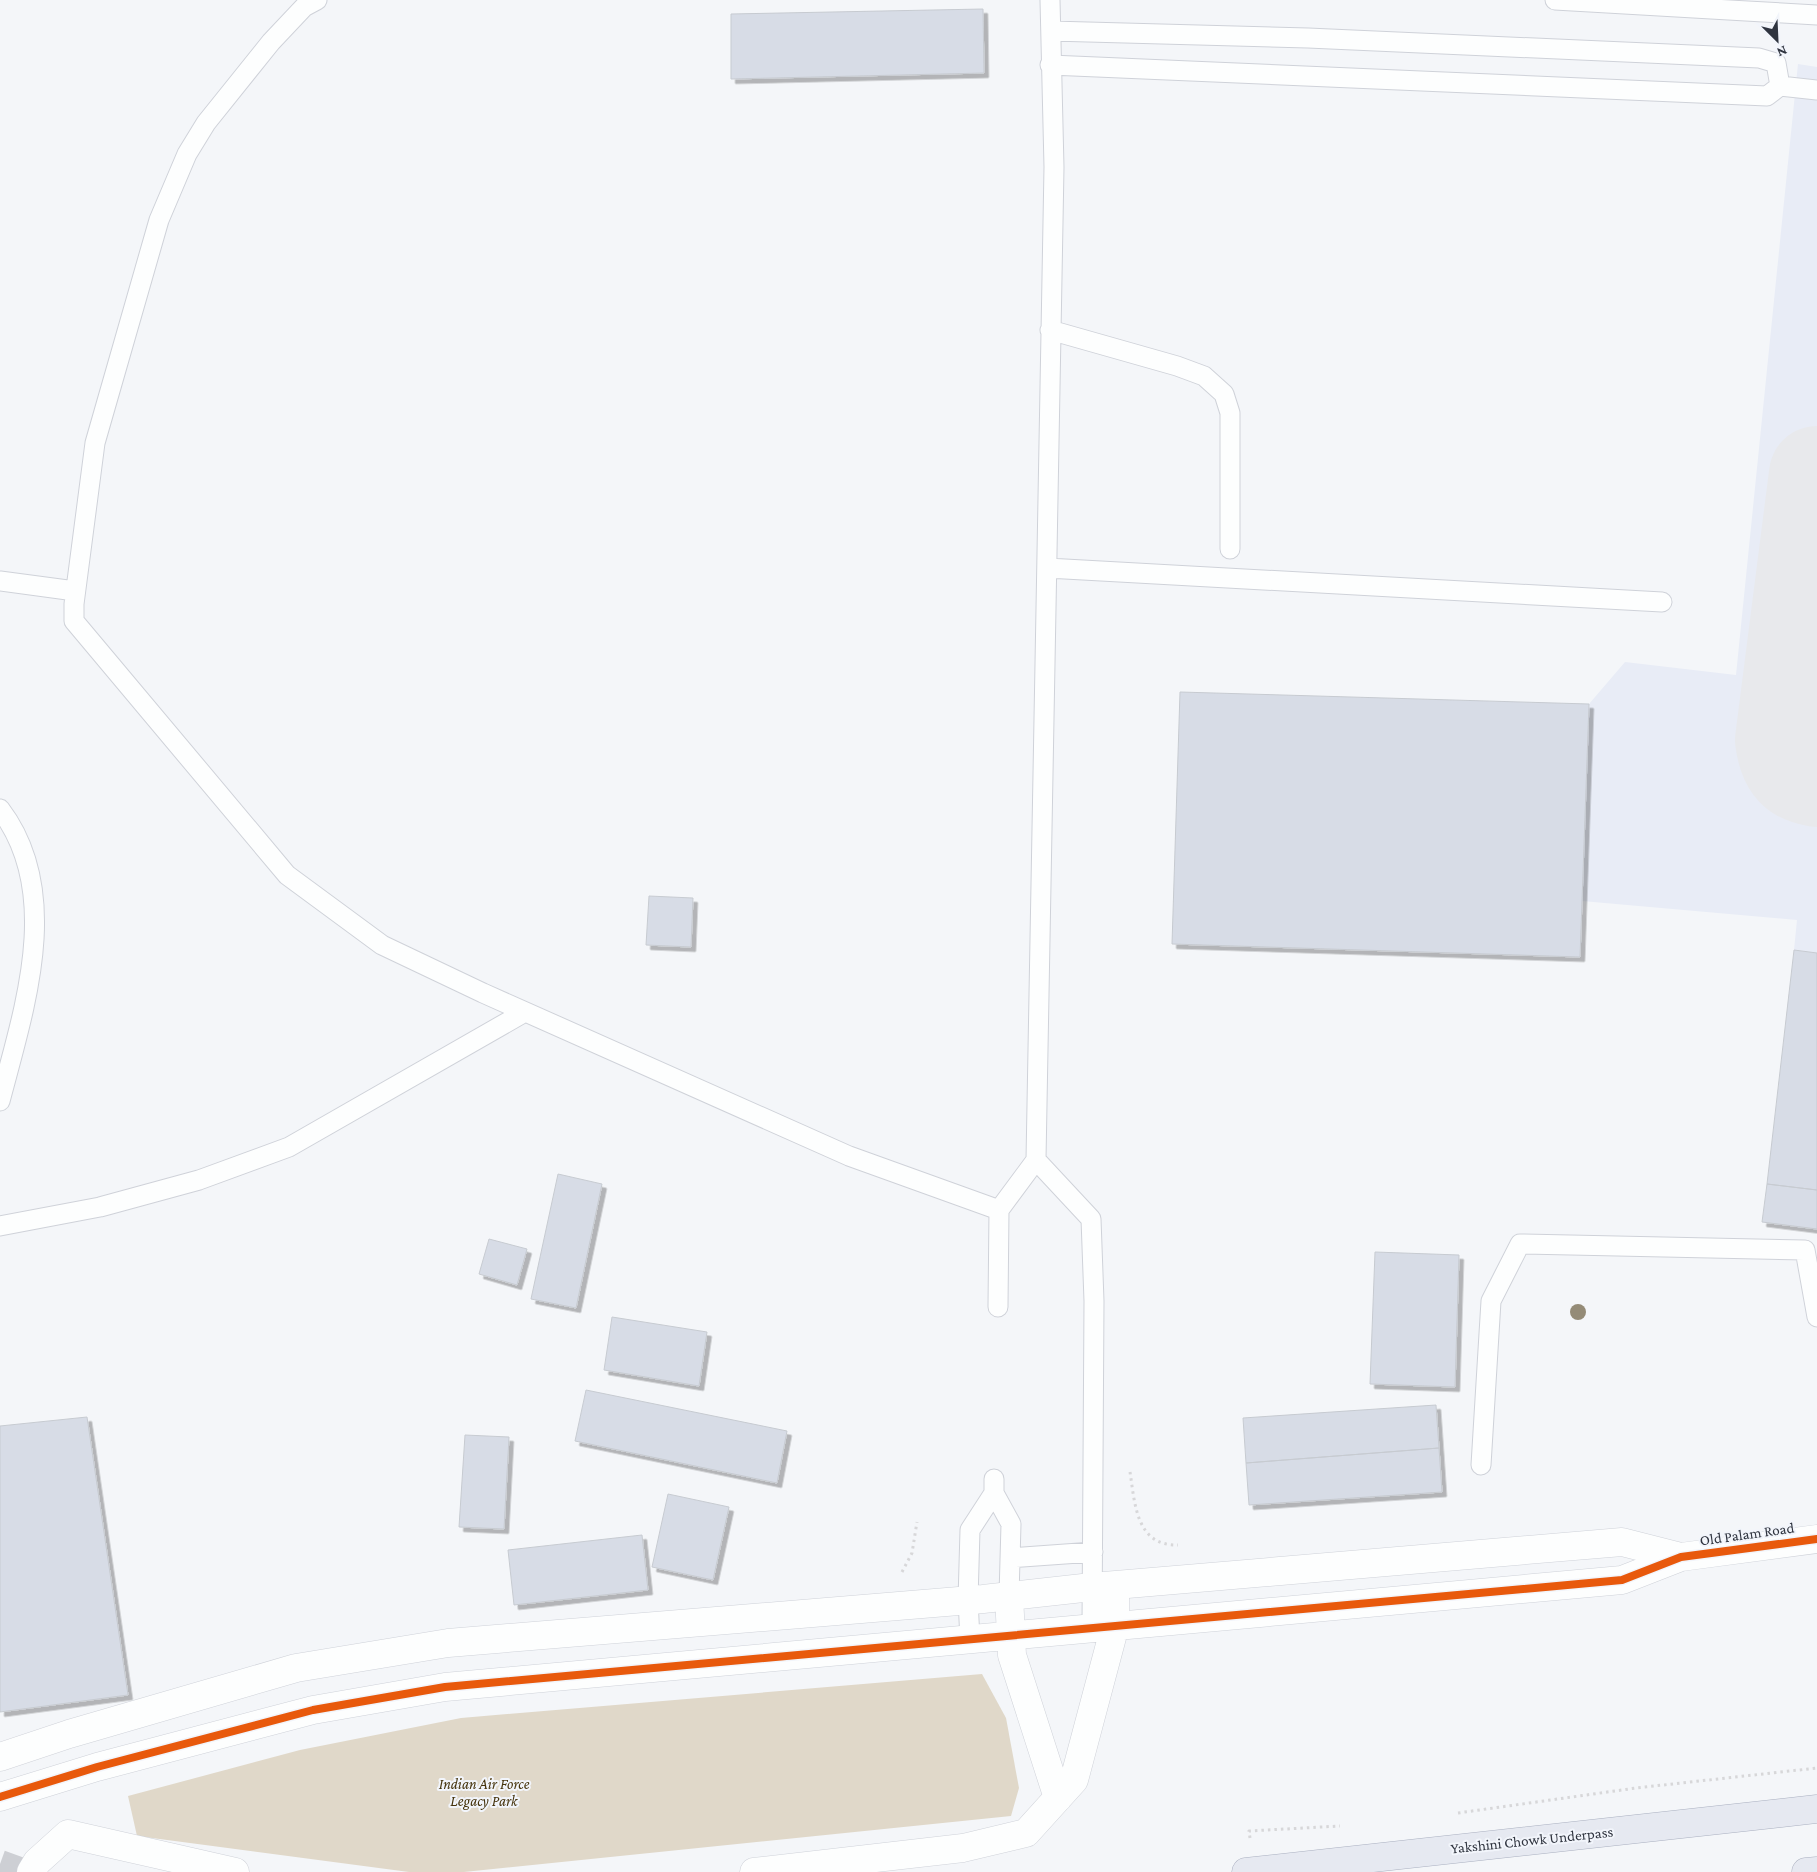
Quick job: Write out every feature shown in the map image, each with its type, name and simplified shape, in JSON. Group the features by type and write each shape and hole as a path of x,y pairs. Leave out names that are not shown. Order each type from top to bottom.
{"main road":[{"name":"Yakshini Chowk Underpass","path":"1246,1872 1817,1809"},
{"path":"1806,1872 1817,1871"}],"street":[{"name":"Old Palam Road","path":"1681,1557 1817,1539"},
{"path":"0,1757 296,1668 439,1644 968,1600 1104,1586 1622,1542 1681,1557"},
{"path":"0,1797 97,1766 313,1710 445,1687 1622,1580 1681,1557"},
{"path":"754,1872 963,1848 1026,1833 1074,1780 1104,1627 1104,1586"},
{"path":"1009,1596 1012,1656 1058,1798"},
{"path":"0,1749 31,1747"},
{"path":"0,1814 34,1787"},
{"path":"31,1872 37,1862 68,1834 235,1872"}],"lane":[{"path":"317,0 304,7 271,42 206,123 187,154 158,220 95,443 75,591 74,621 287,875 382,945 525,1012 849,1156 1000,1210"},
{"path":"998,1307 1000,1210 1036,1160 1054,167 1050,65 1050,0"},
{"path":"1555,0 1817,15"},
{"path":"1051,30 1308,38 1759,58 1776,63 1780,86"},
{"path":"1050,65 1767,96 1780,86 1817,90"},
{"path":"1050,330 1177,366 1204,376 1224,394 1230,413 1230,549"},
{"path":"1048,568 1662,602"},
{"path":"0,581 75,591"},
{"path":"0,808 13,826 32,875 34,936 31,976 26,1004 1,1091"},
{"path":"0,1226 100,1207 199,1180 290,1147 525,1012"},
{"path":"1036,1160 1092,1219 1094,1301 1093,1552 1104,1586"},
{"path":"1481,1465 1491,1301 1520,1244 1805,1250 1817,1317"},
{"path":"970,1640 968,1600 970,1530 994,1486 1011,1524 1009,1596"},
{"path":"1010,1558 1093,1552"}],"path":[{"path":"1450,1815 1636,1788 1817,1768"},
{"path":"1251,1872 1249,1831 1343,1826"}],"shaded area":[{"path":"1798,64 1817,67 1817,953 1794,950 1797,920 1582,901 1589,704 1625,662 1736,675"}],"green space":[{"name":"Indian Air Force Legacy Park","path":"982,1674 1006,1718 1019,1788 1011,1816 464,1872 409,1872 137,1836 128,1796 300,1750 461,1718"}],"building":[{"path":"983,9 984,73 731,79 731,14"},
{"path":"1180,692 1589,704 1580,957 1172,944"},
{"path":"649,896 693,898 691,947 646,945"},
{"path":"1794,950 1817,953 1817,1190 1767,1184"},
{"path":"558,1174 602,1184 576,1308 531,1299"},
{"path":"1767,1184 1817,1190 1817,1229 1762,1222"},
{"path":"489,1239 527,1249 517,1285 479,1274"},
{"path":"1375,1252 1459,1255 1455,1387 1370,1384"},
{"path":"612,1317 707,1332 699,1386 604,1370"},
{"path":"586,1390 787,1431 777,1483 575,1441"},
{"path":"1436,1405 1439,1448 1246,1463 1243,1418"},
{"path":"87,1417 128,1695 0,1712 0,1426"},
{"path":"465,1435 509,1437 504,1529 459,1527"},
{"path":"1439,1448 1442,1492 1249,1505 1246,1463"},
{"path":"668,1494 729,1507 713,1580 652,1567"},
{"path":"642,1535 648,1590 514,1605 508,1550"}],"taxiway":[{"path":"1817,474 1783,740 1786,755 1792,767 1802,774 1817,779"}],"tunnel":[{"path":"0,1864 22,1872"}],"cycle path":[{"path":"0,1797 97,1767 313,1710 445,1687 1622,1580 1681,1557 1817,1539"}]}
